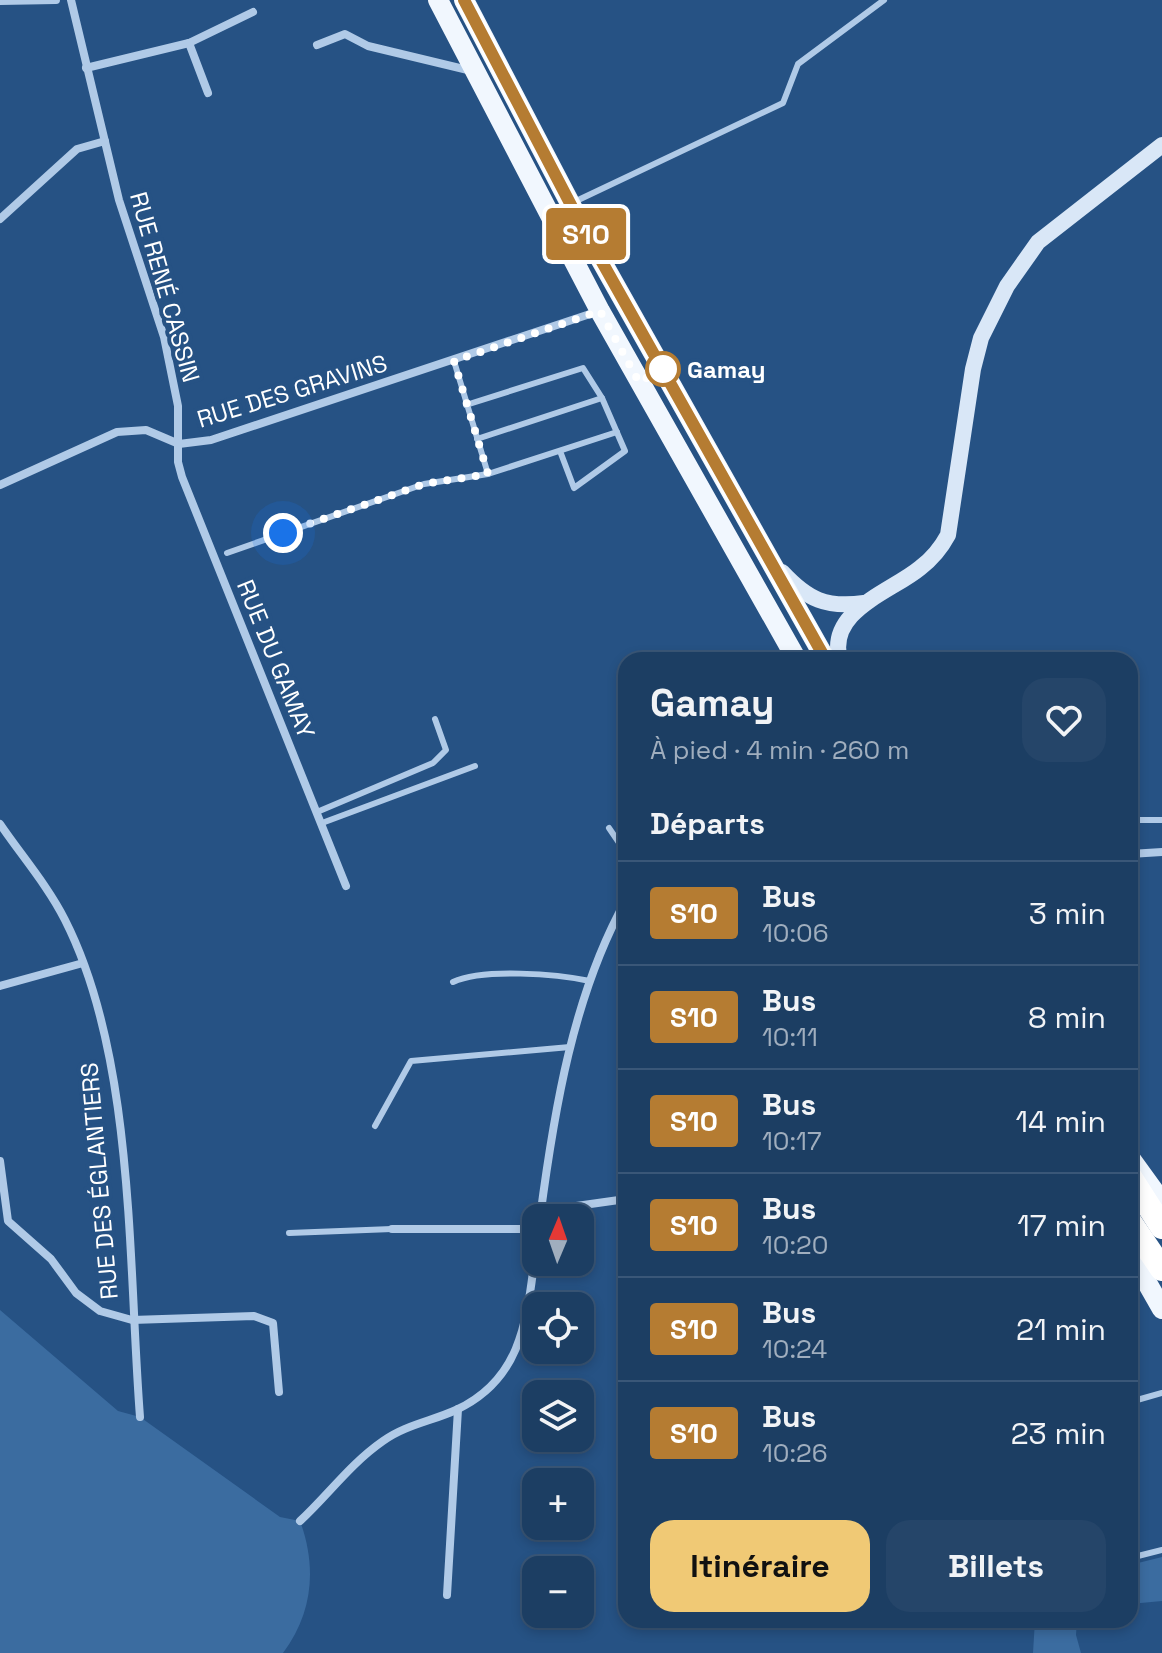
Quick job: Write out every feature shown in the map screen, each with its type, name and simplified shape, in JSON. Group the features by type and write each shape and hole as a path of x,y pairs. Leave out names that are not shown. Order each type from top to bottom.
{"highway":[{"path":"1138,1190 1162,1227"},
{"path":"1138,1234 1162,1269"}],"main road":[{"path":"438,0 600,311 792,652"},
{"path":"464,0 570,203 822,652"},
{"path":"1138,1169 1162,1202"},
{"path":"1138,1267 1162,1309"}],"street":[{"path":"0,1 56,0"},
{"name":"RUE RENÉ CASSIN","path":"71,0 119,200 164,337 178,406 179,444"},
{"path":"86,68 189,43 253,12"},
{"path":"317,45 345,34 368,46 475,72"},
{"path":"189,43 208,93"},
{"path":"0,219 77,149 105,141"},
{"path":"840,652 839,639 864,603 920,569 941,548 948,535 973,369 981,338 1007,286 1038,242 1162,145"},
{"name":"RUE DES GRAVINS","path":"0,485 117,432 146,430 179,444 211,440 600,311"},
{"name":"RUE DU GAMAY","path":"179,444 182,477 346,886"},
{"path":"769,558 803,594 822,604 864,603"},
{"name":"RUE DES ÉGLANTIERS","path":"0,824 64,918 83,963 110,1062 122,1150 140,1417"},
{"path":"1138,854 1162,852"},
{"path":"543,1204 570,1047 590,981 618,918"},
{"path":"0,986 83,963"},
{"path":"0,1161 2,1195 8,1221 51,1259 76,1293 100,1311 132,1320 254,1316 273,1323 279,1392"},
{"path":"594,1205 618,1200"},
{"path":"392,1229 522,1229"},
{"path":"300,1521 347,1469 386,1439 458,1409 505,1370 519,1349 531,1276"},
{"path":"447,1595 458,1409"}],"lane":[{"path":"570,203 783,103 798,64 884,0"},
{"path":"454,361 488,474"},
{"path":"466,405 583,368 602,398 625,451 574,488 560,451"},
{"path":"477,439 602,398"},
{"path":"227,553 424,484 488,474 617,432"},
{"path":"317,812 433,763 446,750 435,719"},
{"path":"322,823 475,766"},
{"path":"1138,820 1162,820"},
{"path":"609,828 618,841"},
{"path":"453,982 467,976 488,975 590,981"},
{"path":"375,1126 411,1061 570,1047"},
{"path":"289,1233 392,1229"},
{"path":"1138,1400 1162,1393"},
{"path":"1138,1556 1162,1550"}],"shaded area":[{"path":"0,1310 118,1411 140,1417 280,1517 300,1521 309,1555 309,1589 301,1622 283,1653 0,1653"},
{"path":"1162,1557 1162,1601 1138,1603 1138,1563"},
{"path":"1035,1628 1076,1628 1081,1653 1033,1653"}],"bus line":[{"name":"S10","path":"464,0 584,230 822,652"}],"place":[{"name":"Gamay","path":"663,369"}],"route":[{"path":"283,533 424,484 488,474 454,361 600,311 639,382 663,369"}]}
